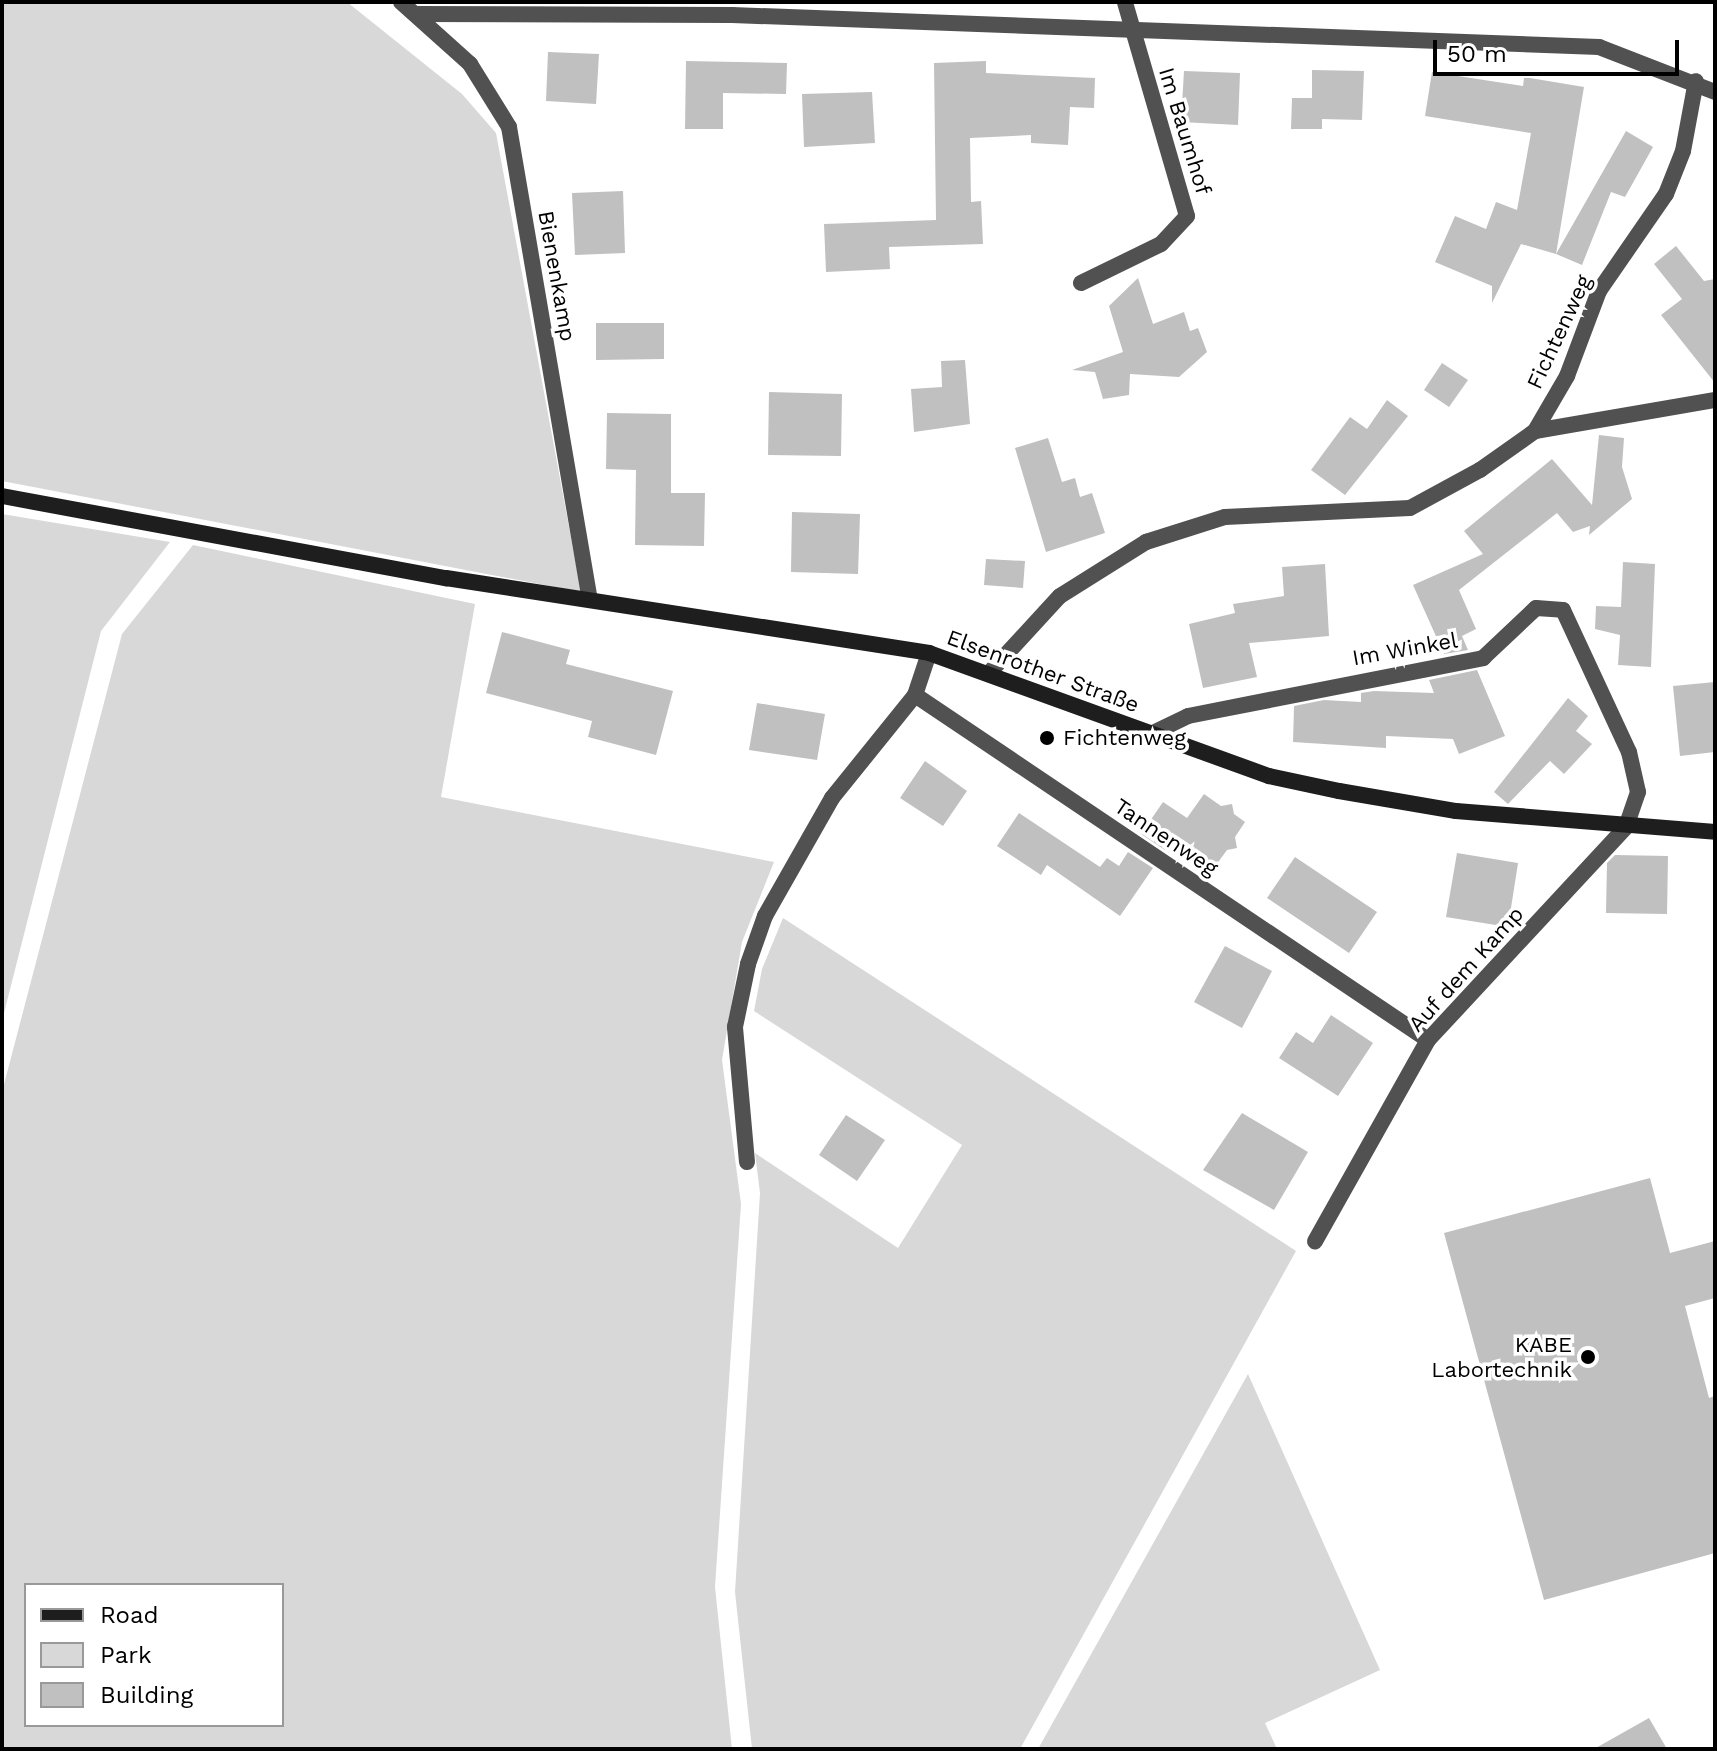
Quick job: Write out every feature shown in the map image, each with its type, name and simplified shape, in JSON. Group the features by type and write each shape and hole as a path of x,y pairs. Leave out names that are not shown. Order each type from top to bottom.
{"street":[{"name":"Bienenkamp","path":"401,2 470,64 509,127 589,597"},
{"path":"1125,2 1131,28"},
{"path":"417,14 732,15 1599,47 1696,81 1715,92"},
{"name":"Im Baumhof","path":"1081,283 1161,244 1187,216 1131,28"},
{"name":"Fichtenweg","path":"990,672 1060,596 1146,542 1225,517 1410,508 1480,470 1535,431 1567,376 1599,291 1666,194 1683,151 1696,81"},
{"path":"1535,431 1715,400"},
{"name":"Elsenrother Straße","path":"2,496 446,578 589,597 929,653 990,672 1269,776 1339,791 1456,811 1715,832"},
{"name":"Im Winkel","path":"1151,734 1188,716 1483,658 1536,608 1563,610 1629,752 1638,792 1626,827"},
{"path":"747,1162 735,1027 756,940 832,798 915,695 929,653"},
{"name":"Tannenweg","path":"915,695 1428,1040"},
{"name":"Auf dem Kamp","path":"1315,1241 1428,1040 1626,827"}],"green space":[{"path":"2,2 347,2 462,94 496,133 581,592 2,481"},
{"path":"2,514 170,542 101,631 2,1021"},
{"path":"193,545 475,604 441,797 774,862 742,942 722,1060 741,1204 715,1587 732,1749 2,1749 2,1092 122,634"},
{"path":"783,918 1296,1251 1020,1749 752,1749 735,1592 760,1193 755,1153 898,1248 962,1145 754,1011 762,969"},
{"path":"1248,1374 1380,1670 1265,1723 1277,1749 1038,1749"}],"building":[{"path":"548,52 599,54 596,104 546,101"},
{"path":"686,61 787,63 786,94 723,93 723,129 685,129"},
{"path":"986,61 986,73 1095,78 1094,108 1070,107 1068,145 1031,143 1031,135 970,138 971,202 981,201 983,244 889,247 890,269 826,272 824,224 936,220 934,63"},
{"path":"1312,70 1364,71 1362,120 1322,119 1322,129 1291,129 1292,98 1312,98"},
{"path":"1184,71 1240,73 1238,125 1181,122"},
{"path":"1432,72 1523,86 1524,78 1530,78 1584,87 1556,254 1521,244 1492,303 1492,286 1435,262 1455,216 1486,229 1496,202 1517,210 1531,133 1425,116"},
{"path":"872,92 875,143 804,147 802,94"},
{"path":"1626,131 1653,147 1625,197 1611,192 1582,265 1556,254"},
{"path":"623,191 625,253 575,255 572,193"},
{"path":"1676,246 1704,281 1715,279 1715,383 1661,315 1682,299 1654,264"},
{"path":"1138,278 1153,324 1184,312 1190,331 1198,328 1207,352 1179,377 1130,374 1129,395 1103,399 1095,372 1072,370 1123,352 1109,306"},
{"path":"596,323 664,323 664,359 596,360"},
{"path":"965,360 970,424 914,432 911,389 942,387 941,361"},
{"path":"1442,363 1468,380 1449,407 1424,390"},
{"path":"769,392 842,394 841,456 768,455"},
{"path":"1387,400 1408,416 1345,495 1311,470 1350,417 1367,429"},
{"path":"607,413 671,414 671,493 705,493 704,546 635,545 636,470 606,469"},
{"path":"1599,435 1624,438 1622,467 1632,499 1589,535 1590,526 1573,532 1557,513 1459,590 1476,629 1462,636 1468,650 1444,654 1413,585 1483,554 1464,531 1552,459 1592,505"},
{"path":"1048,438 1062,482 1075,478 1080,497 1092,493 1105,533 1046,552 1015,448"},
{"path":"792,512 860,514 858,574 791,572"},
{"path":"986,559 1025,561 1023,588 984,585"},
{"path":"1623,562 1655,564 1651,667 1618,665 1620,635 1595,629 1596,606 1621,607"},
{"path":"1325,564 1329,636 1249,643 1257,677 1203,688 1189,624 1235,613 1233,604 1284,596 1282,567"},
{"path":"502,632 570,650 566,664 673,691 656,755 588,737 592,721 486,693"},
{"path":"1477,670 1505,736 1459,754 1453,739 1386,736 1386,748 1293,742 1294,706 1324,700 1361,702 1361,693 1374,691 1434,693 1429,680"},
{"path":"1715,682 1715,752 1680,756 1673,686"},
{"path":"1568,698 1588,716 1576,731 1592,744 1564,774 1550,761 1508,804 1494,792"},
{"path":"757,703 825,714 817,760 749,750"},
{"path":"925,761 967,791 943,826 900,798"},
{"path":"1204,794 1221,806 1232,804 1234,814 1245,822 1235,837 1237,848 1227,850 1216,865 1176,837 1165,850 1141,834 1163,802 1187,818"},
{"path":"1019,813 1100,867 1107,858 1119,866 1128,852 1153,868 1120,916 1047,865 1041,875 997,846"},
{"path":"1457,853 1518,863 1508,927 1446,917"},
{"path":"1615,855 1668,856 1667,914 1606,913 1607,863"},
{"path":"1295,857 1377,912 1349,953 1267,898"},
{"path":"1225,946 1272,971 1242,1028 1194,1002"},
{"path":"1331,1015 1373,1043 1338,1096 1279,1058 1296,1032 1313,1043"},
{"path":"1242,1113 1308,1152 1274,1210 1203,1170"},
{"path":"846,1115 885,1140 857,1181 819,1155"},
{"name":"KABE Labortechnik","path":"1650,1178 1670,1253 1715,1241 1715,1298 1685,1306 1709,1398 1715,1396 1715,1553 1544,1600 1444,1233"},
{"path":"1649,1718 1667,1749 1594,1749"}],"place":[{"name":"Fichtenweg","path":"1047,738"},
{"name":"KABE Labortechnik","path":"1588,1357"}]}
